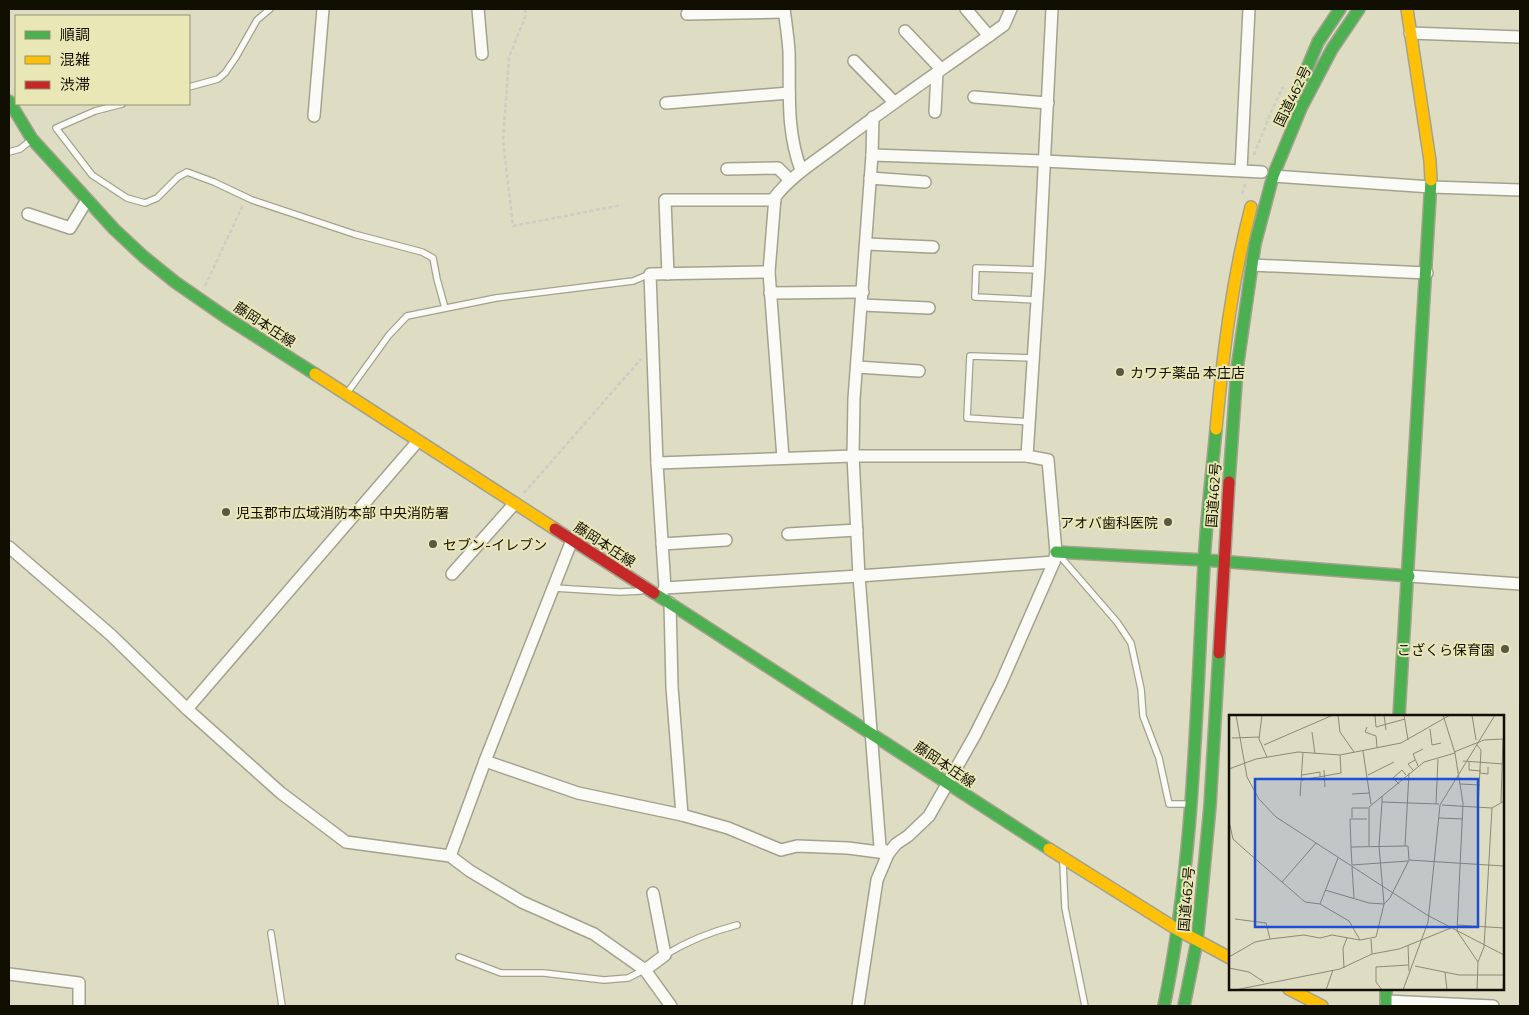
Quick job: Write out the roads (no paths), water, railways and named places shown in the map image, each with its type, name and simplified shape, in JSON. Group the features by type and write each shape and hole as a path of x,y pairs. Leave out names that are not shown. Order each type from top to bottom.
{"main road":[{"name":"国道462号","path":"1277,137 1318,42 1340,9"},
{"name":"国道462号","path":"1184,1006 1197,941 1210,806 1237,369 1252,265 1273,176 1301,108 1332,49 1359,9"},
{"path":"1399,715 1409,576 1431,187 1430,161 1407,9"},
{"name":"藤岡本庄線","path":"9,101 32,138 87,200 144,257 175,282 572,540 661,594 947,784 1178,930 1229,957"},
{"name":"国道462号","path":"1164,1006 1172,971 1178,930 1191,804 1196,746 1204,560 1222,367 1230,304 1242,238 1253,200"},
{"path":"1055,557 1204,560 1409,576"},
{"path":"1291,990 1322,1006"},
{"path":"1386,990 1386,1004"}],"street":[{"path":"314,116 323,9"},
{"path":"478,9 482,54"},
{"path":"966,9 989,36"},
{"path":"783,458 769,272 775,198 800,170 817,160 894,102 1004,26 1011,9"},
{"path":"1027,456 1039,270 1052,9"},
{"path":"1240,170 1249,9"},
{"path":"687,14 784,10 789,48 790,124 794,152 800,170"},
{"path":"905,31 939,70 935,112"},
{"path":"1410,33 1520,37"},
{"path":"854,61 894,102"},
{"path":"666,103 789,93"},
{"path":"974,97 1048,103"},
{"path":"874,117 854,399 853,456 859,576 880,847 888,854"},
{"path":"872,155 1262,172"},
{"path":"727,169 778,168 790,180"},
{"path":"1273,176 1431,187 1520,190"},
{"path":"870,178 925,182"},
{"path":"28,214 70,228 87,200"},
{"path":"668,274 665,200 775,200"},
{"path":"866,244 933,247"},
{"path":"1252,265 1427,273"},
{"path":"682,815 672,687 661,594 662,544 650,274 769,272"},
{"path":"770,292 863,292"},
{"path":"862,305 929,308"},
{"path":"857,367 919,371"},
{"path":"187,709 418,441"},
{"path":"658,463 853,456 1027,456 1048,460 1055,557 1001,683 947,784 929,816 908,836 896,844 888,854 877,880 858,1006"},
{"path":"452,574 515,503"},
{"path":"788,534 856,530"},
{"path":"450,856 485,761 572,540"},
{"path":"662,544 726,540"},
{"path":"9,547 111,636 187,709 281,793 346,842 450,856 470,871 522,902 594,934 645,970 671,1006"},
{"path":"661,594 1055,557"},
{"path":"1409,576 1520,584"},
{"path":"485,761 578,793 682,815 728,828 780,850 797,846 848,848 888,854"},
{"path":"645,970 665,955 653,893"},
{"path":"9,974 79,983 79,1006"},
{"path":"1386,1004 1492,1006"}],"lane":[{"path":"190,87 218,79 225,73 257,20 270,9"},
{"path":"118,105 95,110 56,128 92,175 127,198 145,203 157,198 178,177 187,172 247,197 354,234 422,252 433,258 436,279 445,308"},
{"path":"9,152 20,149 32,138"},
{"path":"1036,300 975,296 976,268 1039,270"},
{"path":"346,394 389,335 407,316 496,298 633,281 650,274"},
{"path":"1030,422 968,418 970,356 1034,358"},
{"path":"1055,557 1117,622 1131,643 1141,689 1143,716 1159,758 1169,804 1191,804"},
{"path":"554,588 661,594"},
{"path":"1063,858 1065,908 1085,1006"},
{"path":"665,955 682,944 708,933 737,925"},
{"path":"271,933 282,1006"},
{"path":"459,957 501,973 544,973 604,980 628,978 645,970"}],"place":[{"name":"カワチ薬品 本庄店","path":"1120,372"},
{"name":"児玉郡市広域消防本部 中央消防署","path":"226,512"},
{"name":"アオバ歯科医院","path":"1168,522"},
{"name":"セブン-イレブン","path":"433,544"},
{"name":"こざくら保育園","path":"1505,649"}]}
